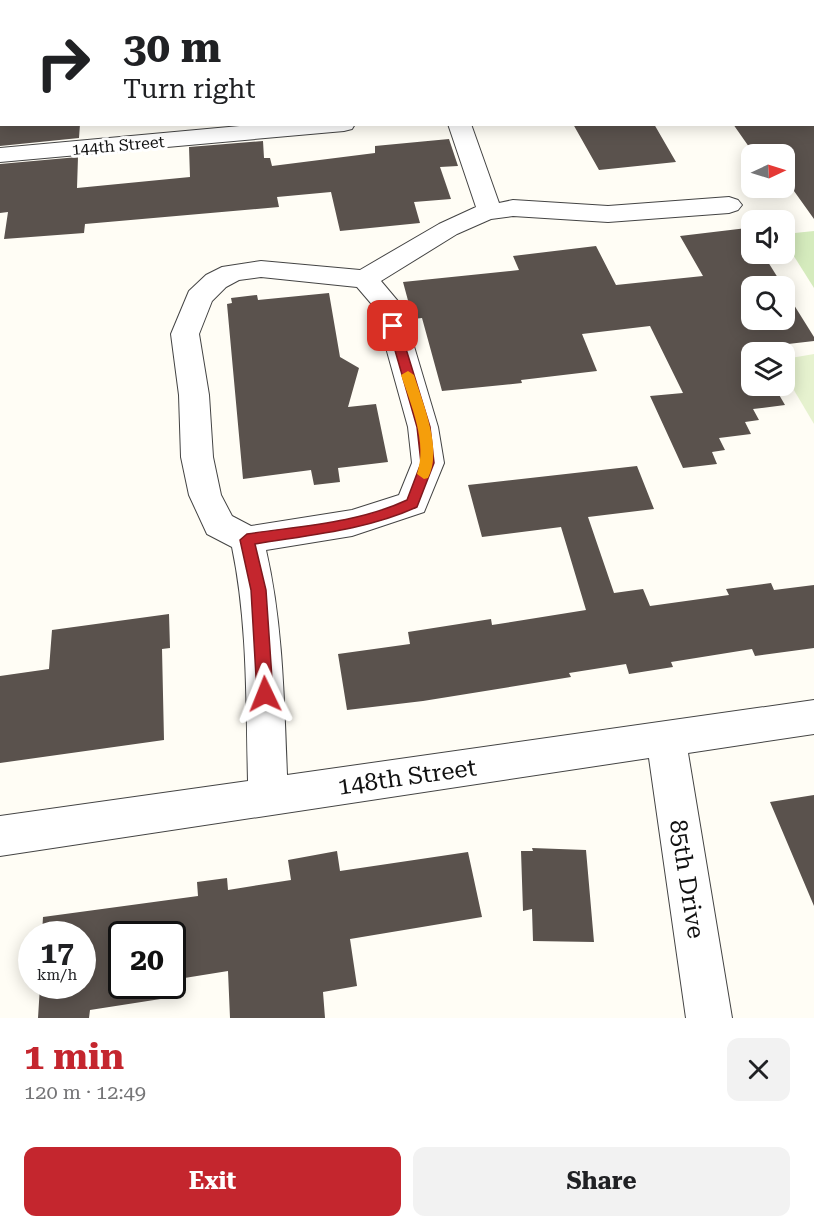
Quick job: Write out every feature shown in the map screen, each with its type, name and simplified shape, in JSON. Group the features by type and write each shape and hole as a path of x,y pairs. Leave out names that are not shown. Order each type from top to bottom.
{"street":[{"name":"144th Street","path":"0,155 308,126"},
{"path":"460,126 490,212"},
{"path":"365,279 388,306 423,427 428,463 412,503 393,512 351,523 247,540 219,525 205,495 197,458 194,395 185,334 199,297 216,282 232,273 261,269 365,279 448,229 490,212 513,208 608,214 729,205"},
{"path":"247,540 258,590 264,672 268,797"},
{"name":"148th Street","path":"0,836 814,717"},
{"name":"85th Drive","path":"666,739 709,1018"}],"green space":[{"path":"814,231 814,288 795,258 795,233"},
{"path":"814,354 814,424 795,392 795,357"}],"building":[{"path":"0,126 80,126 79,138 0,146"},
{"path":"574,126 655,126 676,162 599,170"},
{"path":"734,126 814,126 814,219 795,192 795,144 747,144"},
{"path":"449,139 458,166 440,167 451,199 414,202 420,223 340,231 331,192 277,197 279,207 85,224 84,233 4,239 8,212 0,213 0,164 78,157 77,188 190,177 189,147 263,141 264,158 270,158 272,166 375,153 375,146"},
{"path":"741,229 741,264 769,264 777,276 741,276 741,330 795,330 795,307 814,337 814,341 795,343 741,342 741,396 780,396 785,405 753,409 759,420 745,422 751,434 719,438 725,450 712,452 717,464 683,468 650,396 683,393 650,326 582,334 597,371 521,380 522,383 442,391 422,318 413,319 403,282 519,270 513,256 596,246 616,285 703,276 680,236"},
{"path":"329,293 340,357 359,368 348,407 376,404 388,462 338,468 340,482 314,485 311,470 243,479 227,304 232,303 231,298 257,295 258,300"},
{"path":"637,466 654,509 588,517 614,593 643,589 650,606 729,595 726,589 771,583 774,590 814,585 814,648 755,656 752,649 671,662 673,667 629,674 626,664 569,673 571,677 423,701 347,710 338,654 410,644 408,632 491,619 492,625 586,610 561,527 482,537 468,485"},
{"path":"169,614 170,648 162,649 164,740 0,763 0,676 49,669 52,630"},
{"path":"814,795 814,906 770,802"},
{"path":"532,848 586,850 594,942 533,941 532,909 523,911 521,851 533,851"},
{"path":"337,851 340,871 468,852 482,917 350,939 357,986 323,992 325,1018 230,1018 228,971 186,978 186,921 108,921 108,999 161,999 90,1010 89,1018 38,1018 39,999 96,999 96,921 43,921 43,917 198,896 197,882 227,878 228,890 291,880 288,860"}],"slow traffic":[{"path":"408,375 423,427 428,463 424,474"}],"route":[{"path":"265,694 258,590 247,540 351,523 393,512 412,503 428,463 423,427 393,326"}]}
